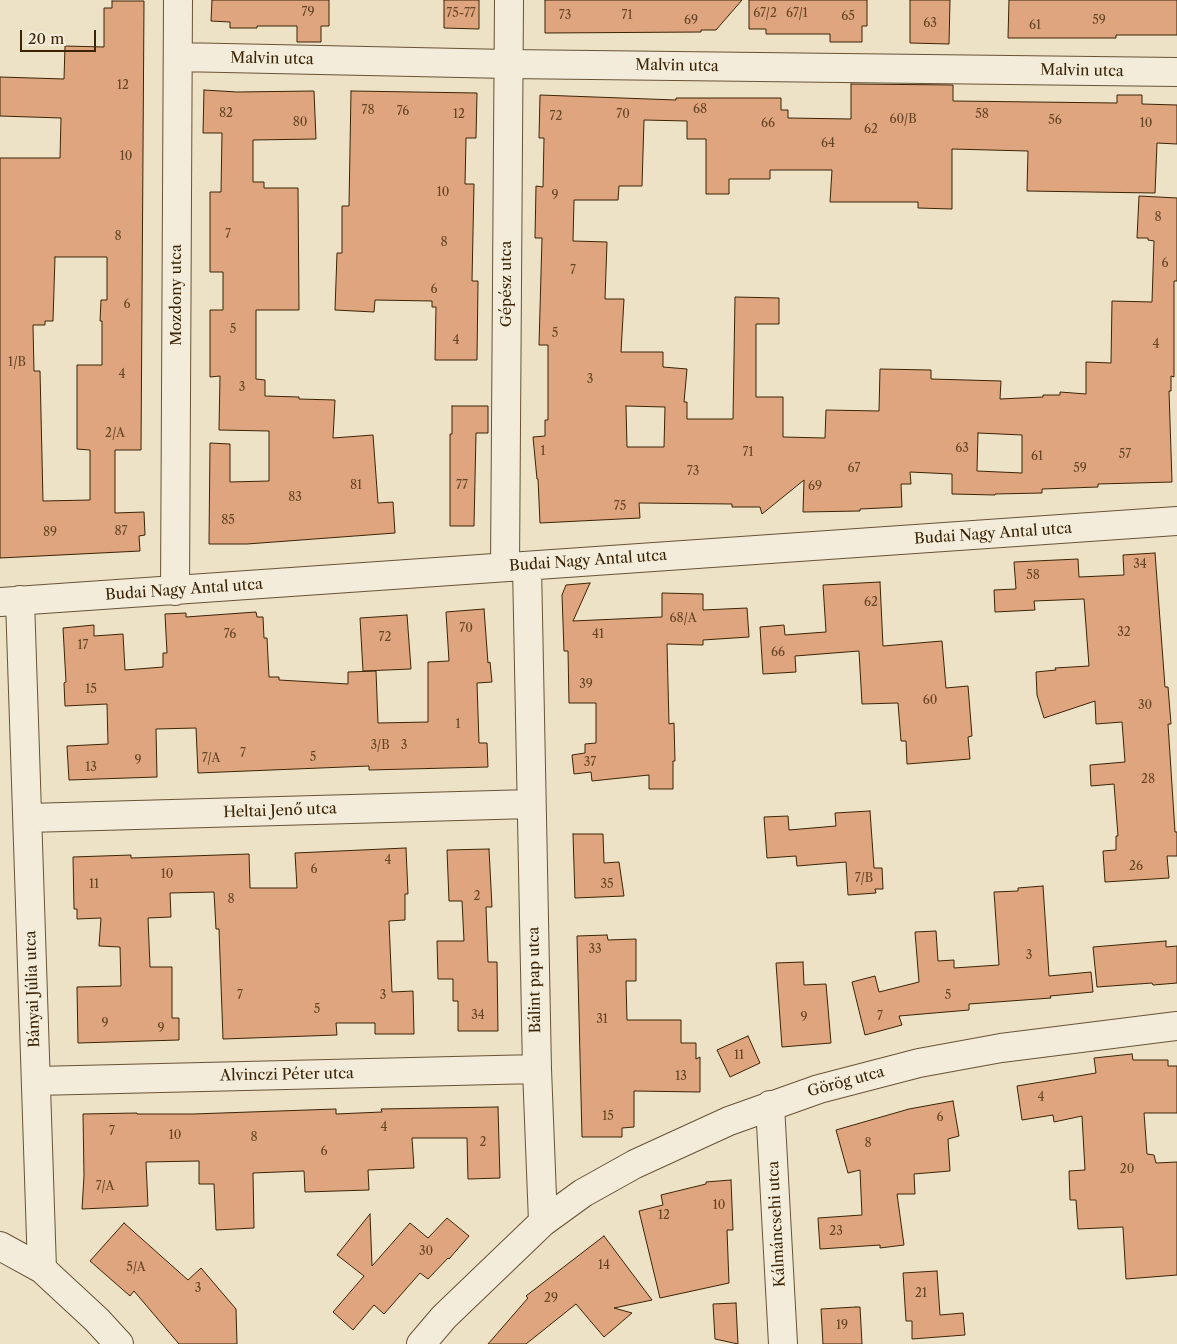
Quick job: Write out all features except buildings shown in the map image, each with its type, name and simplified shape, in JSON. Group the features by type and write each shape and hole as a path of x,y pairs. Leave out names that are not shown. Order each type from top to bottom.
{"street":[{"name":"Mozdony utca","path":"175,591 178,0"},
{"name":"Gépész utca","path":"509,0 508,64 516,566"},
{"name":"Malvin utca","path":"178,57 508,64 1177,72"},
{"name":"Budai Nagy Antal utca","path":"10,601 1177,522"},
{"name":"Bálint pap utca","path":"516,566 531,804 537,1069 543,1222"},
{"name":"Bányai Júlia utca","path":"10,601 28,818 42,1270"},
{"name":"Heltai Jenő utca","path":"28,818 531,804"},
{"name":"Görög utca","path":"543,1222 583,1193 635,1164 729,1121 819,1089 948,1057 1046,1041 1177,1026"},
{"name":"Alvinczi Péter utca","path":"36,1081 537,1069"},
{"name":"Kálmáncsehi utca","path":"770,1105 784,1344"},
{"path":"421,1344 444,1317 543,1222"},
{"path":"0,1246 42,1270 97,1320 119,1344"}]}
